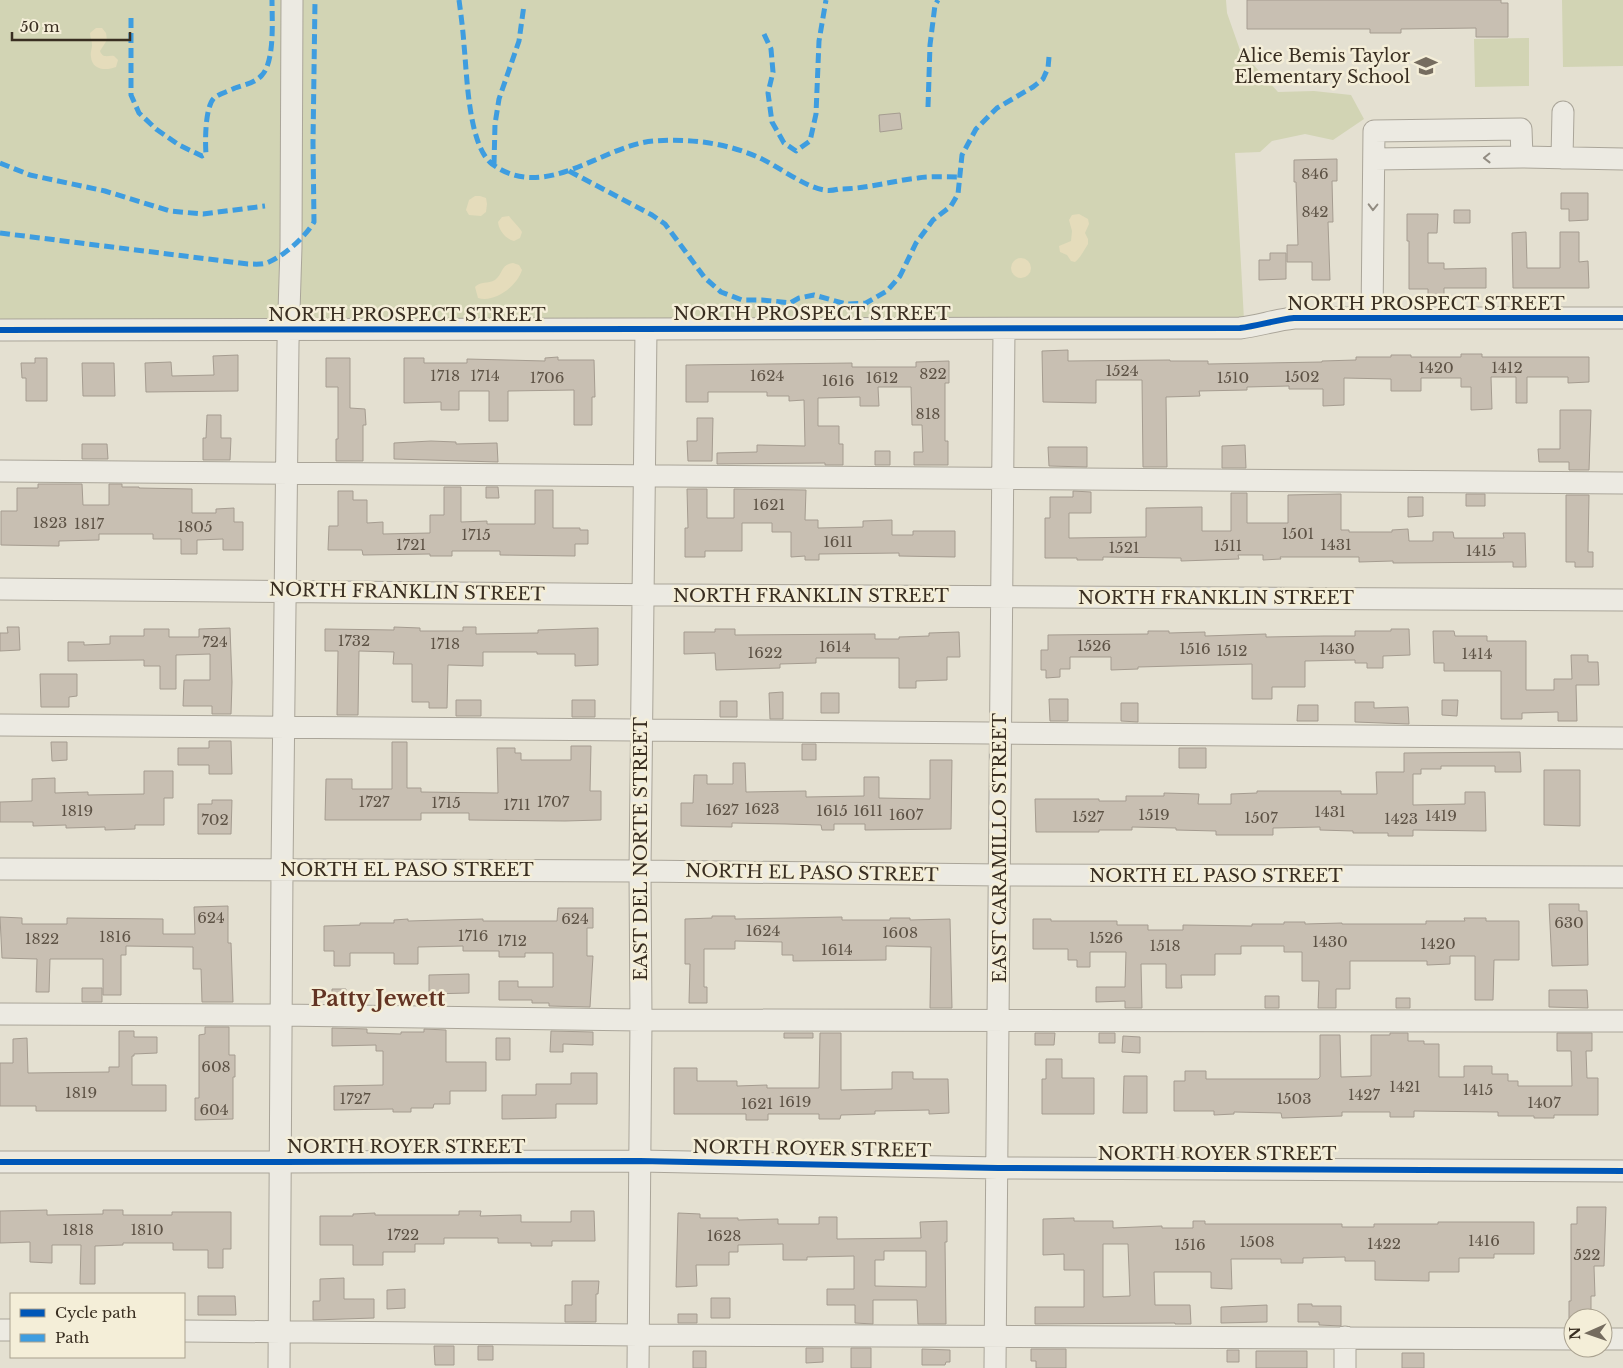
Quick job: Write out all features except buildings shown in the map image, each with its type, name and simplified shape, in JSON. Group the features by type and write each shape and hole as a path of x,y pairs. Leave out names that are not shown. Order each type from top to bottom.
{"street":[{"path":"279,1368 282,870 288,330 291,247 292,0"},
{"path":"1562,158 1563,112"},
{"path":"1372,318 1374,131 1521,129 1522,157"},
{"path":"1374,159 1522,157 1623,160"},
{"name":"NORTH PROSPECT STREET","path":"0,330 1240,328 1254,327 1294,318 1623,318"},
{"name":"EAST DEL NORTE STREET","path":"638,1368 641,1020 640,871 646,329"},
{"name":"EAST CARAMILLO STREET","path":"995,1368 1004,329"},
{"path":"0,471 1623,483"},
{"name":"NORTH FRANKLIN STREET","path":"0,589 643,595 1623,600"},
{"path":"0,725 1623,738"},
{"path":"1623,858 1623,884"},
{"name":"NORTH EL PASO STREET","path":"0,869 1623,877"},
{"path":"0,1014 999,1022 1623,1021"},
{"name":"NORTH ROYER STREET","path":"0,1162 640,1160 998,1168 1623,1171"},
{"path":"185,1331 1563,1339"},
{"path":"1345,1337 1345,1368"}],"green space":[{"path":"0,0 1226,0 1227,13 1240,50 1278,92 1314,91 1351,95 1364,119 1333,140 1305,134 1272,141 1260,152 1235,153 1244,320 0,321"},
{"path":"1562,0 1623,0 1623,66 1563,67"},
{"path":"1529,38 1529,86 1475,87 1474,39"}],"sand":[{"path":"96,28 102,28 106,33 107,40 100,51 101,53 104,56 114,56 118,60 116,67 108,69 94,65 91,54 90,33"},
{"path":"475,196 486,198 486,212 481,216 469,215 466,210 469,200"},
{"path":"1079,214 1088,219 1089,224 1085,233 1088,244 1075,262 1060,252 1059,246 1071,241 1072,231 1069,220 1072,215"},
{"path":"509,216 522,232 520,238 514,241 503,234 498,222 502,217"},
{"path":"1021,258 1028,261 1031,268 1028,275 1021,278 1014,275 1011,268 1014,261"},
{"path":"513,263 519,265 522,270 510,287 498,296 485,299 478,298 475,287 479,284 495,280 506,265"}],"marked path":[{"path":"131,18 131,95 139,113 156,129 179,145 202,156 206,154 207,117 211,102 214,98 224,93 256,80 266,69 272,39 272,0"},
{"path":"0,233 248,264 267,263 288,250 305,234 314,222 315,0"},
{"path":"459,0 473,126 484,155 492,164 512,174 532,178 553,175 633,145 653,141 680,140 721,145 747,153 760,158 809,185 826,190 859,188 923,177 959,177"},
{"path":"764,34 771,49 773,72 768,93 772,122 784,143 796,151 810,141 816,114 819,41 826,0"},
{"path":"928,107 930,45 935,5 938,0"},
{"path":"494,165 495,124 499,99 519,41 524,5"},
{"path":"569,171 652,215 665,224 705,278 721,292 742,300 790,303 799,298 814,295 846,304 866,303 887,291 900,276 916,243 933,220 951,206 958,194 962,155 976,129 997,108 1043,79 1048,68 1049,57"},
{"path":"0,163 30,175 105,191 170,211 203,214 265,206"}],"cycle path":[{"path":"0,330 1240,328 1294,318 1623,318"},
{"path":"0,1162 640,1161 998,1168 1623,1171"}],"place":[{"name":"Alice Bemis Taylor Elementary School","path":"1426,66"}],"district":[{"name":"Patty Jewett","path":"378,998"}]}
